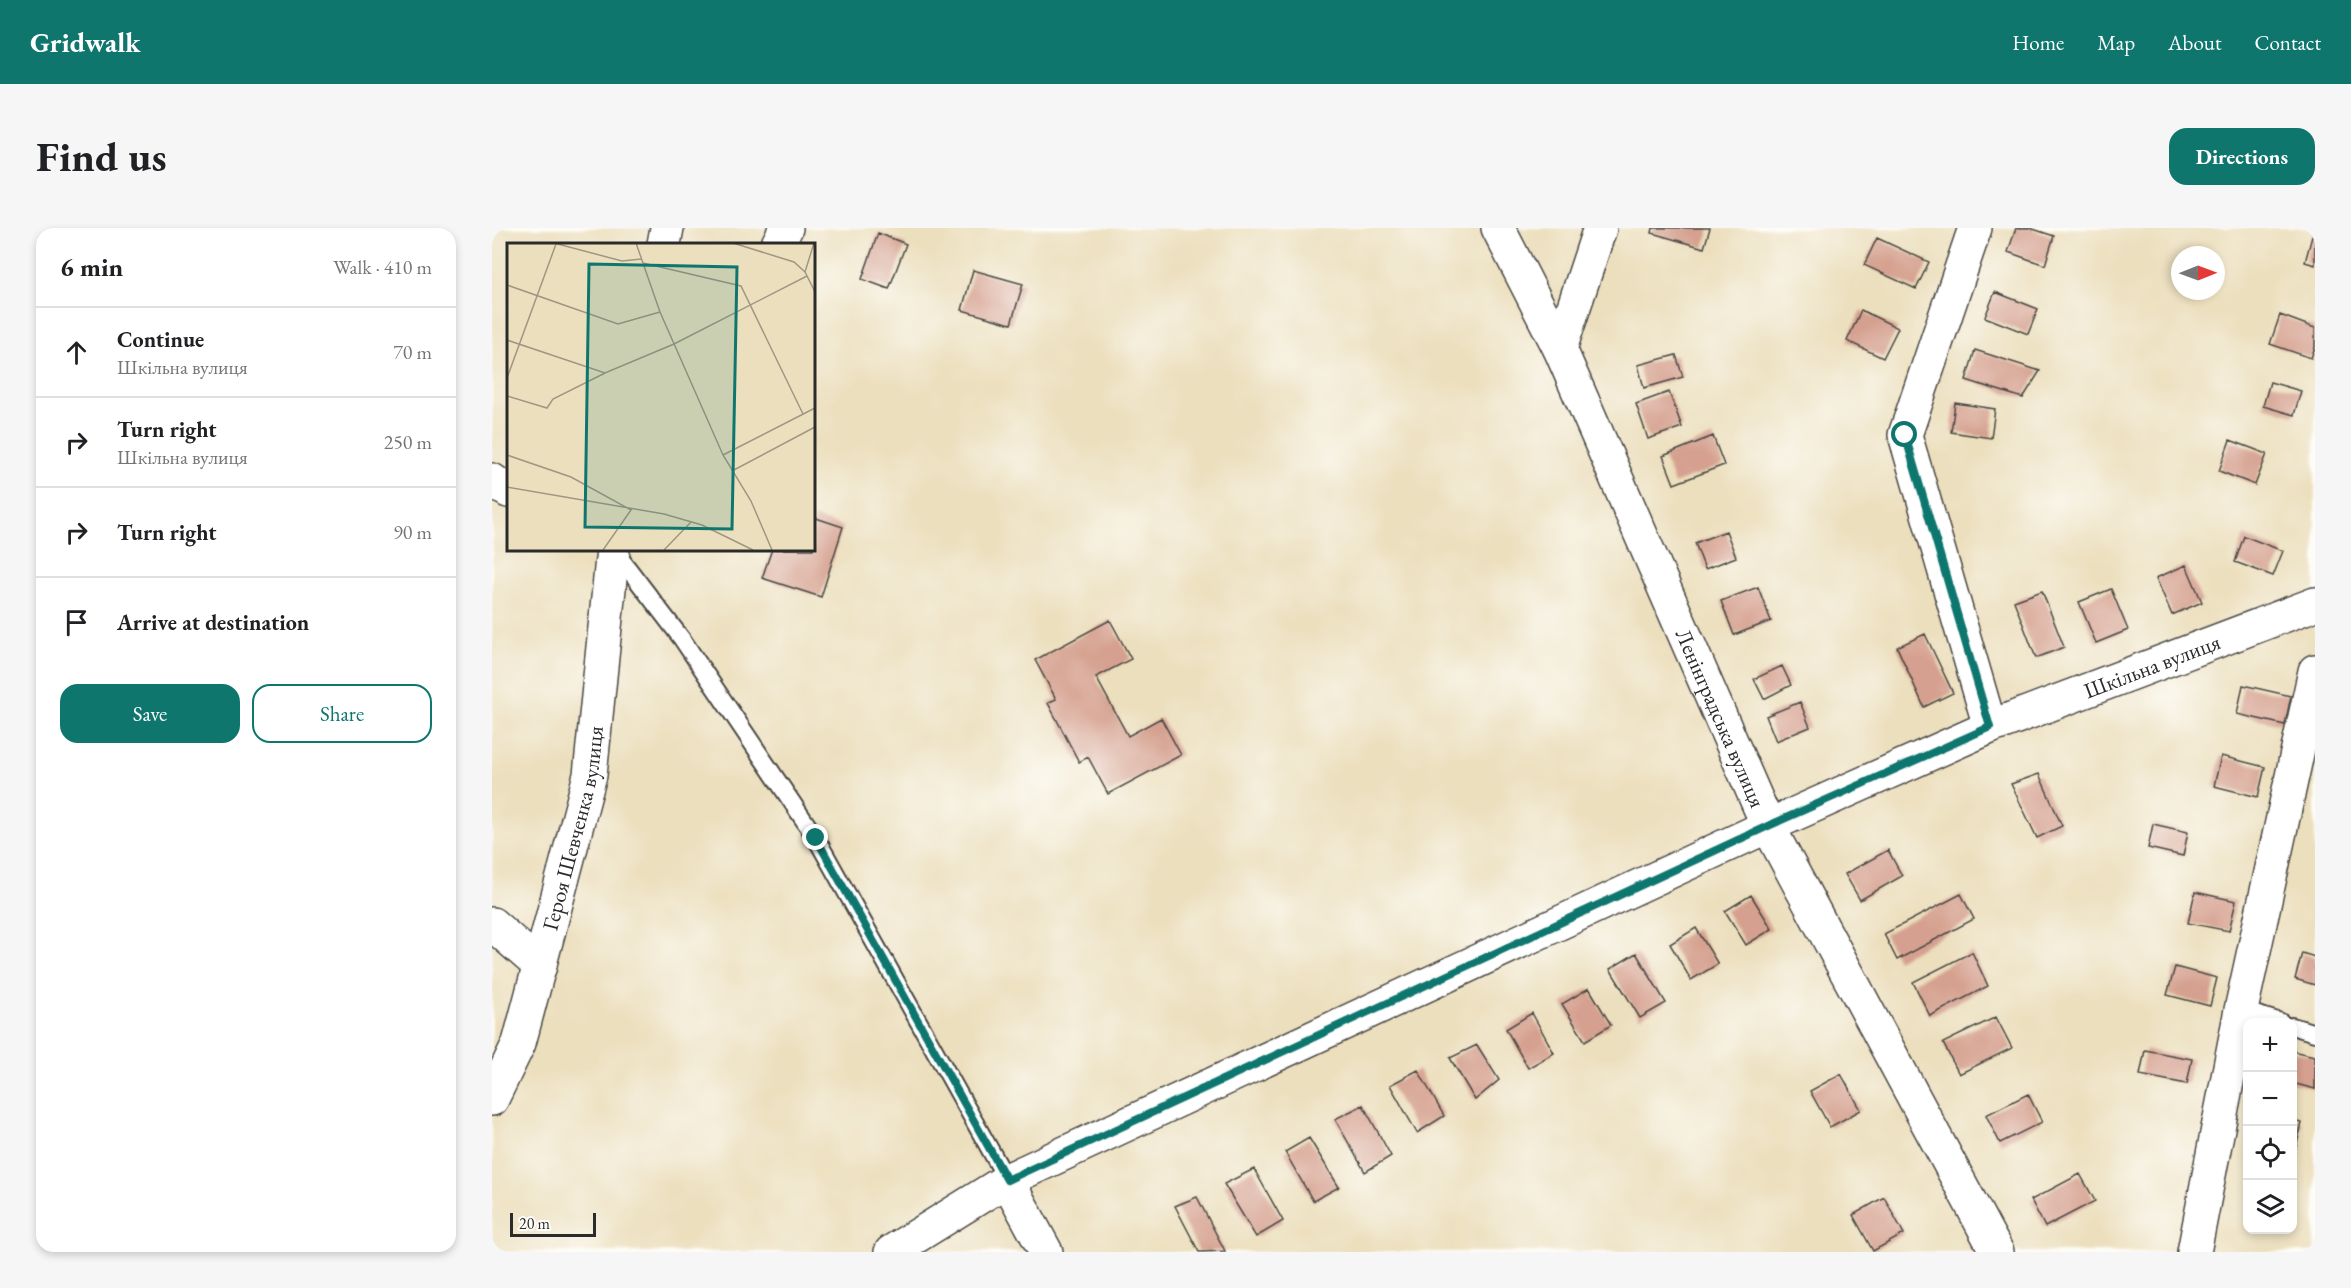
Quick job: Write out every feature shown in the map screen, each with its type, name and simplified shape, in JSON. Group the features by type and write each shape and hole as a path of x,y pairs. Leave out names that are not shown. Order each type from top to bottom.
{"street":[{"path":"664,243 667,228"},
{"path":"778,243 786,228"},
{"name":"Ленінградська вулиця","path":"1498,228 1560,349 1768,826 1997,1252"},
{"path":"1560,349 1600,228"},
{"path":"1975,228 1905,435 1990,727"},
{"path":"492,480 507,490"},
{"name":"Героя Шевченка вулиця","path":"492,1099 519,1043 590,775 613,550"},
{"name":"Шкільна вулиця","path":"898,1250 1007,1180 1768,826 1990,727 2315,604"},
{"path":"2194,1252 2241,1010 2315,671"},
{"path":"492,924 540,966"},
{"path":"1007,1180 1046,1252"}],"lane":[{"path":"614,550 682,639 816,838 1007,1180"},
{"path":"2241,1010 2265,1018"},
{"path":"2297,1028 2315,1033"}],"building":[{"path":"1653,228 1710,228 1704,248 1652,233"},
{"path":"2016,228 2030,228 2054,236 2045,265 2008,252"},
{"path":"2315,229 2315,265 2305,262"},
{"path":"878,233 906,244 889,289 862,279"},
{"path":"1877,238 1929,262 1916,289 1864,265"},
{"path":"973,270 1023,284 1011,324 962,310"},
{"path":"1995,292 2038,309 2028,334 1985,317"},
{"path":"1861,310 1898,328 1883,358 1847,341"},
{"path":"2280,315 2315,328 2315,347 2311,358 2270,344"},
{"path":"1975,350 2040,371 2023,398 1966,380"},
{"path":"1676,355 1683,377 1644,388 1638,365"},
{"path":"2270,382 2301,391 2294,415 2263,406"},
{"path":"1669,392 1682,427 1648,439 1636,404"},
{"path":"1955,403 1995,409 1991,438 1951,432"},
{"path":"1713,436 1724,465 1674,484 1663,456"},
{"path":"2230,440 2267,454 2255,485 2219,471"},
{"path":"814,517 843,527 821,597 762,578 772,550 814,550"},
{"path":"1726,531 1736,557 1705,569 1695,543"},
{"path":"2244,536 2283,551 2273,576 2235,562"},
{"path":"2186,565 2202,602 2172,615 2156,578"},
{"path":"1758,587 1771,621 1734,635 1721,601"},
{"path":"2111,589 2128,630 2096,643 2079,602"},
{"path":"2042,591 2064,647 2036,658 2014,601"},
{"path":"1110,620 1131,659 1096,677 1128,736 1161,718 1181,755 1108,794 1088,757 1079,762 1048,703 1056,699 1035,660"},
{"path":"1925,634 1953,693 1924,707 1897,647"},
{"path":"1782,666 1791,685 1764,699 1754,679"},
{"path":"2243,685 2291,696 2285,725 2237,714"},
{"path":"1800,702 1810,727 1776,741 1766,716"},
{"path":"2221,756 2265,767 2258,797 2214,786"},
{"path":"2039,774 2062,826 2037,838 2011,784"},
{"path":"2153,824 2188,832 2183,856 2148,848"},
{"path":"1888,850 1902,876 1860,900 1845,874"},
{"path":"2195,892 2236,901 2229,931 2188,923"},
{"path":"1961,894 1974,919 1897,960 1884,934"},
{"path":"1751,895 1772,929 1746,945 1725,911"},
{"path":"1696,928 1718,964 1691,980 1670,944"},
{"path":"1972,952 1988,986 1930,1016 1913,982"},
{"path":"1636,953 1666,1003 1640,1018 1610,969"},
{"path":"2302,953 2315,957 2315,985 2295,979"},
{"path":"2175,967 2217,978 2210,1006 2167,995"},
{"path":"1589,988 1611,1025 1585,1041 1562,1004"},
{"path":"1532,1013 1554,1053 1528,1068 1506,1029"},
{"path":"1996,1017 2012,1048 1959,1074 1943,1043"},
{"path":"1477,1045 1499,1080 1475,1100 1450,1058"},
{"path":"2145,1050 2192,1059 2187,1084 2140,1075"},
{"path":"2297,1052 2315,1056 2315,1089 2297,1084"},
{"path":"1418,1070 1444,1116 1417,1133 1390,1085"},
{"path":"1841,1074 1861,1110 1830,1127 1810,1091"},
{"path":"2028,1094 2042,1122 2000,1143 1986,1115"},
{"path":"1363,1105 1391,1156 1365,1172 1335,1119"},
{"path":"2297,1122 2302,1123 2297,1144"},
{"path":"1309,1138 1339,1187 1313,1201 1285,1152"},
{"path":"1254,1169 1283,1221 1256,1237 1224,1184"},
{"path":"2080,1174 2095,1201 2045,1227 2031,1200"},
{"path":"1197,1197 1225,1251 1199,1252 1175,1206"},
{"path":"1884,1197 1904,1234 1873,1251 1853,1215"}],"route":[{"path":"816,838 1007,1180 1768,826 1990,727 1905,435"}]}
